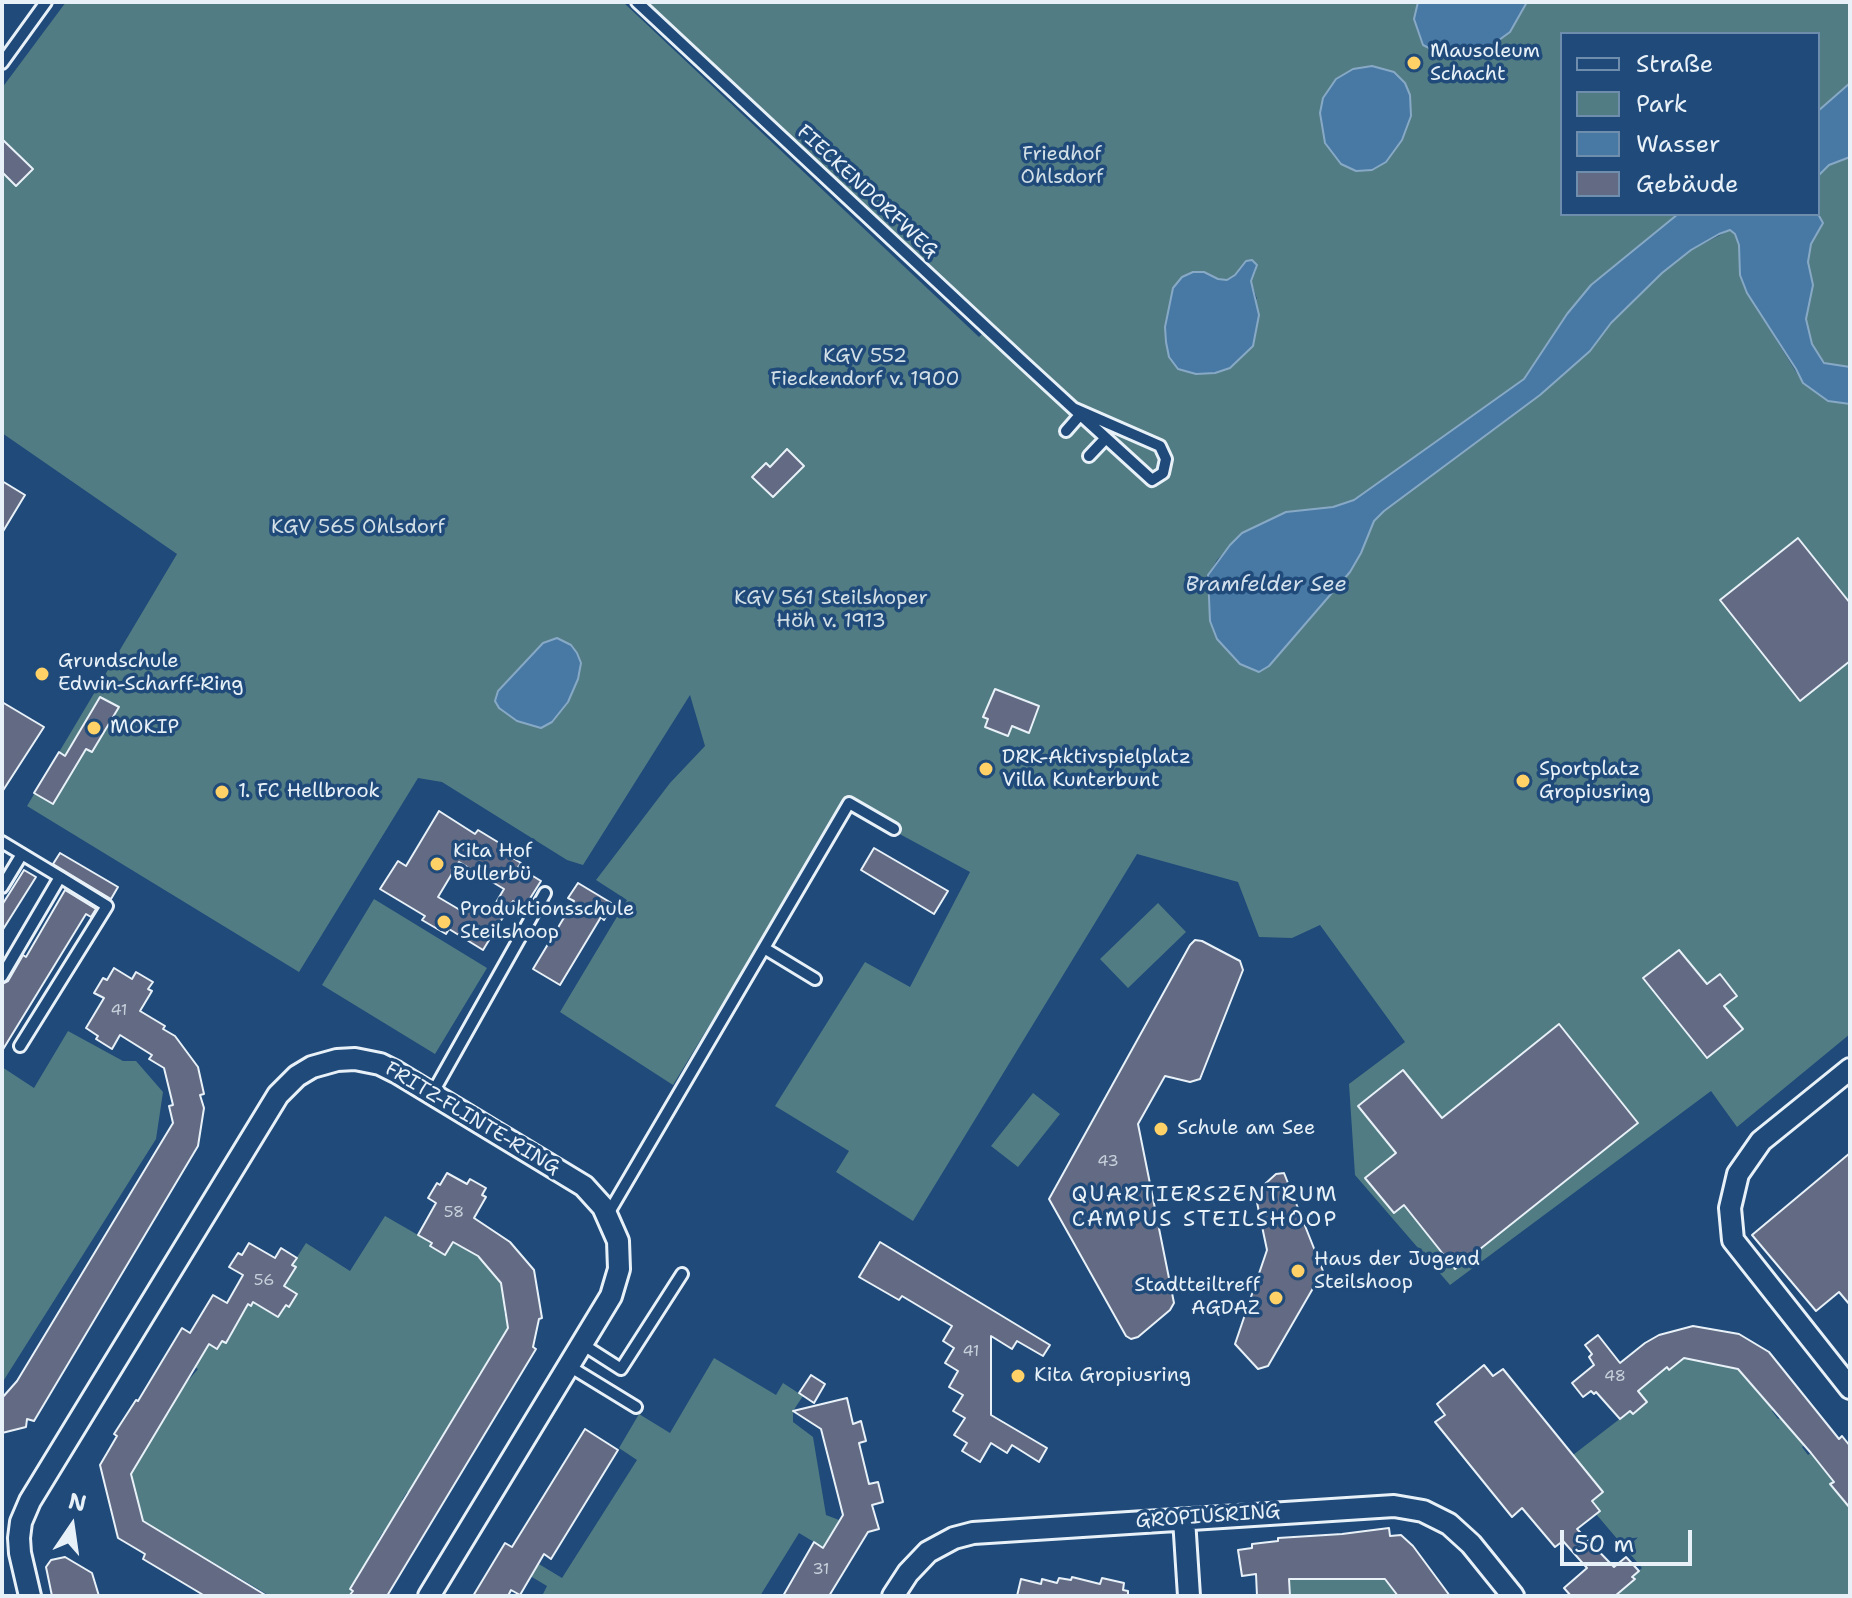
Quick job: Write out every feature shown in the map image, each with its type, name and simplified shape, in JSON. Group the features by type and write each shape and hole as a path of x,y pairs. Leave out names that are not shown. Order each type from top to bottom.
{"street":[{"name":"FRITZ-FLINTE-RING","path":"30,1596 19,1546 26,1508 278,1095 304,1071 346,1059 380,1064 584,1186 608,1214 618,1241 617,1278 611,1296 429,1596"},
{"path":"1850,1069 1761,1141 1738,1174 1730,1208 1733,1240 1850,1388"},
{"name":"GROPIUSRING","path":"893,1596 921,1558 936,1546 964,1535 1384,1506 1414,1508 1432,1514 1457,1530 1513,1596"},
{"path":"1184,1519 1189,1596"}],"lane":[{"path":"2,63 46,2"},
{"name":"FIECKENDORFWEG","path":"637,2 1076,411 1152,480 1163,473 1166,459 1160,446 1076,411"},
{"path":"1066,431 1076,411"},
{"path":"1089,456 1106,438"},
{"path":"608,1214 849,803 894,829"},
{"path":"2,842 107,906 20,1046"},
{"path":"2,887 22,854"},
{"path":"2,976 60,877"},
{"path":"432,1094 545,893"},
{"path":"764,948 815,979"},
{"path":"582,1344 621,1369 682,1274"},
{"path":"569,1366 636,1407"}],"green space":[{"path":"66,2 623,2 979,337 992,324 647,2 1418,2 1414,19 1449,58 1485,50 1510,32 1527,2 1850,2 1850,83 1820,109 1820,32 1560,32 1560,216 1676,216 1591,285 1567,314 1524,379 1354,500 1333,507 1286,512 1242,533 1217,560 1208,575 1208,589 1210,621 1217,639 1240,664 1269,666 1361,553 1374,521 1384,511 1540,395 1590,351 1611,323 1662,273 1691,250 1730,230 1739,245 1740,275 1747,293 1803,383 1850,404 1850,1034 1737,1127 1711,1091 1450,1285 1355,1175 1349,1084 1405,1042 1320,925 1292,938 1259,937 1238,882 1137,854 913,1221 836,1172 849,1151 775,1106 865,962 910,987 970,872 844,804 673,1085 560,1012 627,900 596,880 670,783 705,746 690,695 583,865 567,860 442,782 418,778 299,972 27,806 177,554 2,433 2,88","holes":["1246,261 1256,270 1251,281 1257,299 1170,304 1173,288 1204,272 1227,280","557,638 571,645 552,722 541,728 517,721 498,690 543,643"]},
{"path":"1850,157 1850,367 1825,363 1812,344 1806,319 1813,285 1808,262 1811,244 1823,223 1819,216 1820,174 1829,165"},
{"path":"374,899 487,968 435,1054 322,985"},
{"path":"1158,903 1186,932 1128,988 1100,959"},
{"path":"68,1031 123,1061 136,1061 163,1092 156,1139 2,1383 2,1067 34,1088"},
{"path":"1033,1093 1060,1114 1018,1167 991,1146"},
{"path":"385,1216 432,1243 430,1247 445,1255 453,1242 469,1251 480,1252 477,1257 485,1262 490,1271 505,1280 501,1283 508,1309 504,1311 506,1319 511,1320 508,1337 503,1336 484,1373 480,1372 475,1381 478,1383 461,1416 456,1413 451,1421 454,1423 436,1454 432,1452 426,1461 430,1464 412,1494 407,1492 402,1500 406,1503 388,1534 383,1532 378,1540 382,1543 360,1571 356,1578 360,1581 349,1596 270,1596 143,1521 130,1471 164,1412 168,1414 173,1406 169,1403 198,1369 192,1365 201,1351 204,1353 209,1344 217,1349 222,1341 227,1343 232,1334 227,1331 239,1321 241,1311 258,1294 269,1311 278,1317 286,1305 289,1307 297,1294 284,1286 295,1267 292,1265 306,1243 350,1271"},
{"path":"1692,1354 1721,1366 1729,1367 1732,1363 1747,1372 1745,1377 1749,1383 1753,1381 1759,1388 1756,1391 1775,1408 1772,1411 1778,1419 1781,1418 1794,1433 1797,1431 1807,1443 1802,1447 1808,1455 1811,1453 1836,1480 1831,1485 1850,1509 1850,1596 1615,1596 1634,1580 1632,1577 1642,1568 1596,1514 1600,1511 1592,1501 1603,1492 1573,1455 1630,1411 1634,1414 1647,1403 1638,1391 1666,1367 1669,1370 1675,1359"},
{"path":"714,1358 776,1395 783,1383 803,1396 793,1411 793,1422 813,1437 826,1515 839,1520 824,1548 799,1533 760,1596 542,1596 547,1586 522,1571 529,1558 562,1578 637,1460 619,1448 639,1414 670,1433"},
{"path":"1298,1569 1385,1579 1398,1596 1290,1596 1281,1583"}],"water":[{"path":"1418,2 1527,2 1510,32 1484,51 1449,58 1423,45 1414,19"},
{"path":"1372,66 1394,72 1405,83 1410,95 1411,116 1402,140 1386,162 1372,170 1356,171 1341,164 1325,143 1320,113 1323,98 1336,79 1353,69"},
{"path":"1850,83 1850,157 1829,165 1820,174 1820,109"},
{"name":"Bramfelder See","path":"1676,216 1819,216 1823,223 1811,244 1808,262 1813,285 1806,319 1812,344 1824,363 1850,367 1850,404 1828,401 1803,383 1747,293 1740,275 1739,245 1735,234 1730,230 1719,234 1691,250 1662,273 1611,323 1590,351 1540,395 1384,511 1374,521 1350,572 1269,666 1259,672 1240,664 1217,639 1210,621 1208,575 1230,545 1242,533 1286,512 1333,507 1354,500 1524,379 1567,314 1591,285"},
{"path":"1252,260 1257,265 1251,281 1259,315 1253,346 1230,368 1215,373 1196,374 1178,369 1169,357 1165,327 1173,288 1182,277 1193,272 1204,272 1227,280 1246,261"},
{"path":"557,638 571,645 581,663 568,702 552,722 541,728 517,721 499,708 495,701 498,691 543,643"}],"building":[{"path":"2,139 33,169 16,186 2,172"},
{"path":"787,449 804,466 773,497 752,477 766,463 770,467"},
{"path":"2,481 25,495 2,533"},
{"path":"1798,538 1850,603 1850,661 1800,701 1720,600"},
{"path":"995,689 1039,706 1029,733 1012,726 1008,736 985,727 988,719 983,717"},
{"path":"100,697 119,707 92,752 86,749 53,804 34,793 59,752 65,756"},
{"path":"2,702 44,727 2,792"},
{"path":"439,811 475,834 478,830 501,844 498,849 521,863 518,867 541,881 524,908 513,901 483,950 449,929 446,934 422,920 425,916 380,889 398,861 406,866","holes":["459,862 504,889 488,916 465,902 460,910 438,897"]},
{"path":"874,848 948,891 934,914 861,870"},
{"path":"60,853 118,887 111,899 53,864"},
{"path":"24,870 36,877 2,931 2,905"},
{"path":"578,883 613,904 604,920 601,917 560,985 533,969 574,901 568,898"},
{"path":"65,890 96,909 91,917 86,914 2,1051 2,984 8,981 23,955 26,957"},
{"path":"1195,940 1240,961 1243,970 1200,1079 1190,1082 1165,1076 1138,1124 1174,1303 1138,1337 1131,1339 1126,1336 1049,1199"},
{"path":"1679,950 1707,984 1720,974 1737,996 1724,1006 1743,1029 1707,1058 1643,978"},
{"path":"114,968 132,979 136,972 153,982 148,989 152,991 140,1011 165,1026 163,1029 175,1036 198,1067 204,1108 198,1146 34,1421 27,1419 26,1427 2,1433 2,1398 17,1381 173,1123 169,1106 173,1105 164,1068 149,1059 152,1055 120,1035 112,1049 86,1028 104,998 94,993"},
{"path":"1559,1024 1638,1123 1455,1269 1404,1205 1394,1213 1365,1178 1396,1153 1358,1106 1403,1070 1442,1118"},
{"path":"1850,1153 1850,1305 1839,1292 1816,1311 1752,1235"},
{"path":"447,1173 467,1184 470,1179 486,1188 482,1195 486,1197 474,1218 510,1242 534,1270 542,1318 539,1319 533,1347 536,1349 387,1596 349,1596 353,1591 350,1589 508,1328 501,1283 478,1256 453,1242 445,1255 418,1235 436,1203 428,1198"},
{"path":"1284,1173 1323,1271 1268,1366 1258,1369 1235,1344 1267,1250 1255,1193 1276,1174"},
{"path":"880,1242 1050,1345 1043,1356 1017,1341 1012,1349 991,1336 991,1415 1047,1448 1039,1462 1012,1445 1007,1453 991,1443 980,1462 962,1451 967,1443 954,1435 965,1418 953,1411 963,1395 949,1387 958,1371 945,1363 954,1348 943,1341 952,1326 902,1296 899,1300 859,1277"},
{"path":"249,1243 275,1258 281,1248 297,1258 292,1265 296,1267 284,1286 297,1294 278,1317 253,1302 251,1306 248,1304 226,1343 222,1341 217,1349 209,1344 131,1474 143,1521 267,1596 205,1596 143,1559 145,1554 118,1538 100,1465 117,1436 114,1434 182,1328 190,1333 213,1295 227,1303 243,1275 229,1267"},
{"path":"1693,1326 1739,1334 1769,1352 1839,1439 1842,1436 1850,1446 1850,1508 1830,1484 1834,1482 1811,1453 1738,1369 1684,1358 1669,1370 1667,1367 1638,1391 1647,1402 1633,1414 1630,1411 1620,1419 1596,1392 1591,1391 1583,1397 1572,1383 1594,1365 1589,1357 1592,1354 1585,1345 1598,1335 1620,1363 1659,1335"},
{"path":"1484,1365 1493,1376 1503,1369 1603,1492 1592,1501 1600,1511 1577,1529 1614,1567 1626,1557 1639,1571 1632,1577 1635,1579 1615,1596 1571,1596 1564,1588 1587,1568 1563,1541 1555,1547 1522,1508 1512,1517 1435,1422 1445,1415 1437,1404"},
{"path":"811,1375 825,1384 814,1403 799,1393"},
{"path":"847,1398 853,1424 861,1421 866,1441 859,1443 869,1484 878,1482 883,1502 872,1505 879,1529 868,1532 829,1596 783,1596 814,1542 823,1548 843,1515 821,1429 793,1411"},
{"path":"585,1429 618,1450 551,1559 544,1554 520,1595 511,1590 508,1596 473,1596 505,1543 512,1547"},
{"path":"1389,1528 1390,1536 1401,1535 1413,1546 1450,1596 1398,1596 1385,1579 1289,1579 1290,1596 1257,1596 1256,1574 1242,1576 1238,1550 1252,1548 1252,1544 1278,1541 1278,1538"},
{"path":"65,1557 92,1573 99,1596 52,1596 46,1567 51,1560"},
{"path":"1072,1577 1100,1584 1102,1578 1124,1583 1123,1590 1128,1591 1128,1596 1017,1596 1021,1579 1041,1584 1042,1579 1057,1583 1059,1578 1071,1580"}],"place":[{"name":"Mausoleum Schacht","path":"1414,63"},
{"name":"Grundschule Edwin-Scharff-Ring","path":"42,674"},
{"name":"MOKIP","path":"94,728"},
{"name":"DRK-Aktivspielplatz Villa Kunterbunt","path":"986,769"},
{"name":"Sportplatz Gropiusring","path":"1523,781"},
{"name":"1. FC Hellbrook","path":"222,792"},
{"name":"Kita Hof Bullerbü","path":"437,864"},
{"name":"Produktionsschule Steilshoop","path":"444,922"},
{"name":"Schule am See","path":"1161,1129"},
{"name":"Haus der Jugend Steilshoop","path":"1298,1271"},
{"name":"Stadtteiltreff AGDAZ","path":"1276,1298"},
{"name":"Kita Gropiusring","path":"1018,1376"}],"district":[{"name":"QUARTIERSZENTRUM CAMPUS STEILSHOOP","path":"1205,1208"}],"park label":[{"name":"Friedhof Ohlsdorf","path":"1062,166"},
{"name":"KGV 552 Fieckendorf v. 1900","path":"865,368"},
{"name":"KGV 565 Ohlsdorf","path":"358,528"},
{"name":"KGV 561 Steilshoper Höh v. 1913","path":"831,610"}]}
